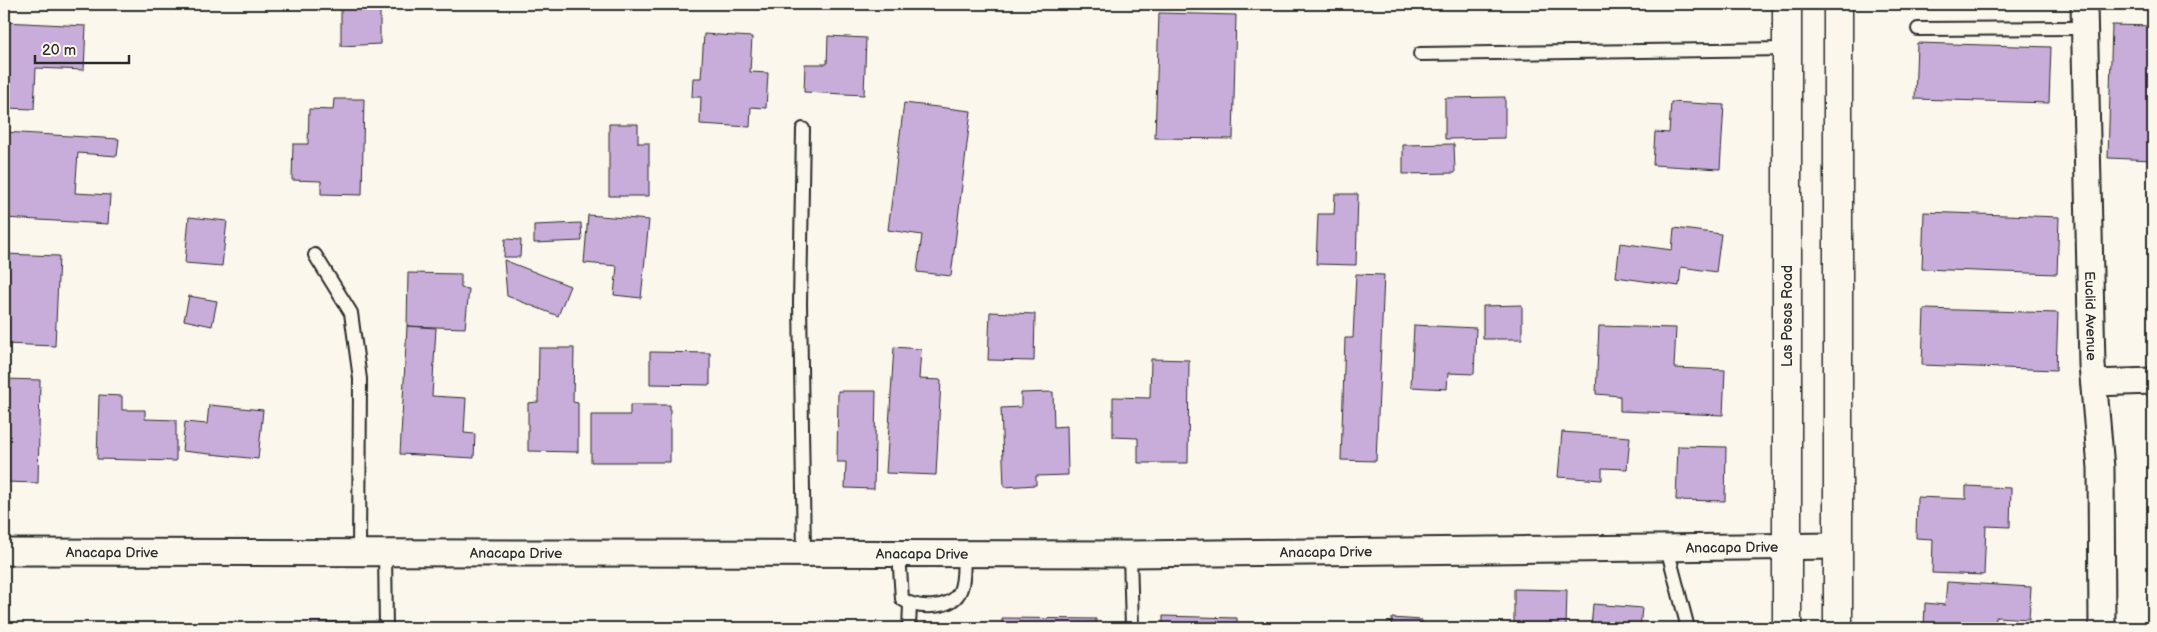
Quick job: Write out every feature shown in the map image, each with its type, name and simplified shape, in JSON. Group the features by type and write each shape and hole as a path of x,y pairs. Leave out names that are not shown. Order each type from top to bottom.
{"main road":[{"name":"Las Posas Road","path":"1786,4 1787,628"},
{"path":"1838,4 1838,628"}],"street":[{"name":"Euclid Avenue","path":"2084,16 2094,383 2101,475 2102,628"},
{"path":"2094,383 2153,381"},
{"name":"Anacapa Drive","path":"4,552 1130,554 1838,546"}],"lane":[{"path":"1918,29 2084,16"},
{"path":"1420,54 1786,49"},
{"path":"803,129 800,303 804,553"},
{"path":"315,255 351,313 360,379 359,552"},
{"path":"1667,548 1688,628"},
{"path":"386,552 386,628"},
{"path":"898,554 902,599 910,605 924,607 950,602 959,594 963,580 964,554"},
{"path":"1130,554 1132,628"},
{"path":"909,628 910,605"}],"building":[{"path":"1402,4 1474,4 1402,5"},
{"path":"1975,4 2048,4 2048,7"},
{"path":"341,5 380,5 380,44 341,46"},
{"path":"1159,13 1236,15 1233,139 1155,138"},
{"path":"4,22 86,26 84,70 36,68 34,109 4,108"},
{"path":"2112,25 2153,26 2153,160 2108,158"},
{"path":"704,34 752,37 750,72 768,73 766,108 751,107 750,127 700,124 701,97 692,97 693,78 701,78"},
{"path":"828,36 866,38 864,95 804,92 805,64 827,64"},
{"path":"1917,43 2051,47 2049,103 1915,99"},
{"path":"1505,97 1505,138 1445,139 1445,98"},
{"path":"334,99 364,99 362,195 321,194 321,181 292,180 293,144 308,144 309,109 333,110"},
{"path":"1671,102 1724,105 1720,169 1653,165 1655,132 1669,133"},
{"path":"904,103 971,111 951,276 917,272 922,235 888,230"},
{"path":"609,124 638,124 638,143 649,143 649,196 609,196"},
{"path":"4,132 119,139 117,156 78,153 75,193 110,195 108,224 4,218"},
{"path":"1454,144 1455,173 1403,174 1403,145"},
{"path":"1335,194 1358,194 1356,265 1316,264 1318,214 1334,214"},
{"path":"1924,212 2059,217 2057,274 1922,269"},
{"path":"588,215 649,220 641,298 614,295 617,266 584,263"},
{"path":"189,217 227,221 222,266 185,263"},
{"path":"581,223 582,241 534,243 534,225"},
{"path":"1674,228 1721,234 1716,272 1681,267 1679,286 1616,277 1620,243 1672,250"},
{"path":"505,239 521,240 520,257 504,257"},
{"path":"4,254 59,256 55,346 4,344"},
{"path":"504,260 570,286 558,316 507,296"},
{"path":"408,273 461,274 461,288 469,289 465,328 407,326"},
{"path":"1356,274 1384,275 1376,461 1341,460 1345,338 1353,338"},
{"path":"189,296 217,301 212,326 184,320"},
{"path":"1522,305 1522,339 1483,339 1483,306"},
{"path":"1924,309 2058,313 2056,370 1922,365"},
{"path":"990,312 1035,314 1034,361 988,360"},
{"path":"1414,325 1476,328 1474,374 1448,373 1447,389 1411,387"},
{"path":"407,326 436,328 432,396 466,398 464,433 475,434 474,458 400,454"},
{"path":"1599,326 1676,328 1674,368 1725,370 1723,415 1620,411 1620,396 1596,394"},
{"path":"894,347 921,349 919,379 941,380 936,475 886,473"},
{"path":"539,348 574,348 573,402 578,403 578,452 528,451 528,403 538,402"},
{"path":"650,352 710,353 710,385 650,384"},
{"path":"1151,359 1189,360 1188,463 1138,463 1138,438 1113,437 1113,397 1150,398"},
{"path":"4,379 40,380 38,483 4,482"},
{"path":"838,391 876,391 874,489 845,488 846,462 837,462"},
{"path":"1053,392 1054,427 1067,426 1068,475 1036,476 1036,485 1004,487 1001,408 1021,407 1021,393"},
{"path":"99,395 122,396 122,410 145,410 145,419 176,420 176,461 97,459"},
{"path":"209,405 263,410 258,459 182,451 185,422 207,424"},
{"path":"630,405 670,405 670,462 591,462 591,415 630,415"},
{"path":"1562,432 1630,437 1627,469 1602,468 1602,480 1558,477"},
{"path":"1678,446 1726,447 1725,501 1676,500"},
{"path":"1966,486 2011,488 2010,527 1986,526 1984,575 1932,573 1933,539 1916,538 1917,497 1966,499"},
{"path":"1947,582 2031,587 2029,619 1996,617 1995,628 1924,628 1925,603 1945,605"},
{"path":"1514,589 1567,590 1566,628 1514,628"},
{"path":"1593,604 1642,608 1640,628 1591,628"},
{"path":"1163,616 1237,618 1237,628 1163,628"},
{"path":"1002,618 1096,619 1096,628 1002,628"},
{"path":"1392,618 1422,620 1421,628 1391,628"},
{"path":"378,621 378,628 311,628 311,622"}]}
